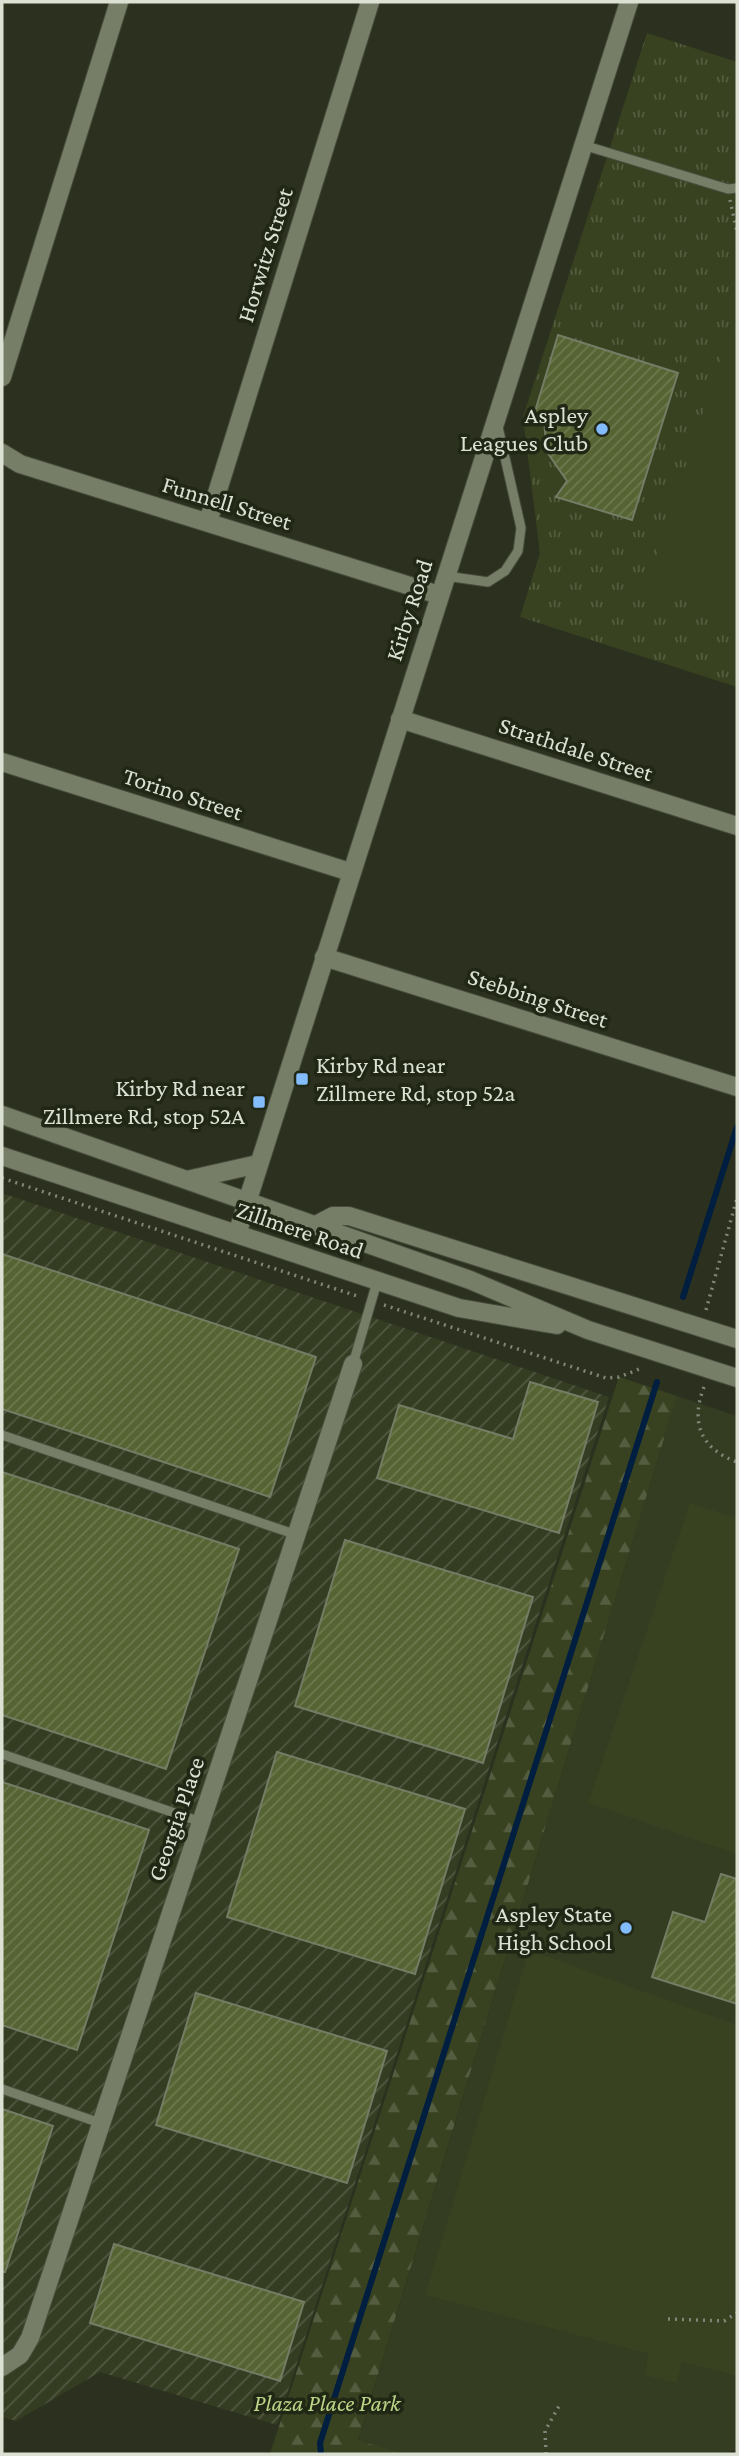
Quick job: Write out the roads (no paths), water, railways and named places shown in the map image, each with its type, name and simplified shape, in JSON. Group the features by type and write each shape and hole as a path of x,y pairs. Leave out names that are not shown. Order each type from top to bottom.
{"street":[{"path":"2,377 119,2"},
{"name":"Horwitz Street","path":"208,522 370,2"},
{"name":"Kirby Road","path":"237,1234 629,2"},
{"name":"Funnell Street","path":"2,453 20,464 439,595"},
{"name":"Strathdale Street","path":"400,719 737,826"},
{"name":"Torino Street","path":"2,762 350,872"},
{"name":"Stebbing Street","path":"324,957 737,1087"},
{"name":"Zillmere Road","path":"2,1115 470,1280 588,1330 737,1378"},
{"name":"Zillmere Road","path":"2,1156 459,1308 588,1330"},
{"path":"187,1180 258,1164"},
{"name":"Zillmere Road","path":"314,1226 333,1216 349,1216 737,1339"},
{"name":"Georgia Place","path":"5,2366 20,2356 30,2338 353,1364"}],"lane":[{"path":"583,145 733,189"},
{"path":"446,576 488,582 505,571 518,551 521,528 495,419"},
{"name":"Georgia Place","path":"353,1364 377,1282"},
{"path":"2,1436 297,1535"},
{"path":"2,1754 201,1822"},
{"path":"2,2089 100,2123"}],"waterway":[{"path":"683,1297 737,1127"},
{"path":"321,2454 320,2443 657,1382"}],"place":[{"name":"Aspley Leagues Club","path":"602,429"},
{"name":"Kirby Rd near Zillmere Rd, stop 52a","path":"302,1079"},
{"name":"Kirby Rd near Zillmere Rd, stop 52A","path":"259,1102"},
{"name":"Aspley State High School","path":"626,1928"}],"park label":[{"name":"Plaza Place Park","path":"327,2403"}]}
